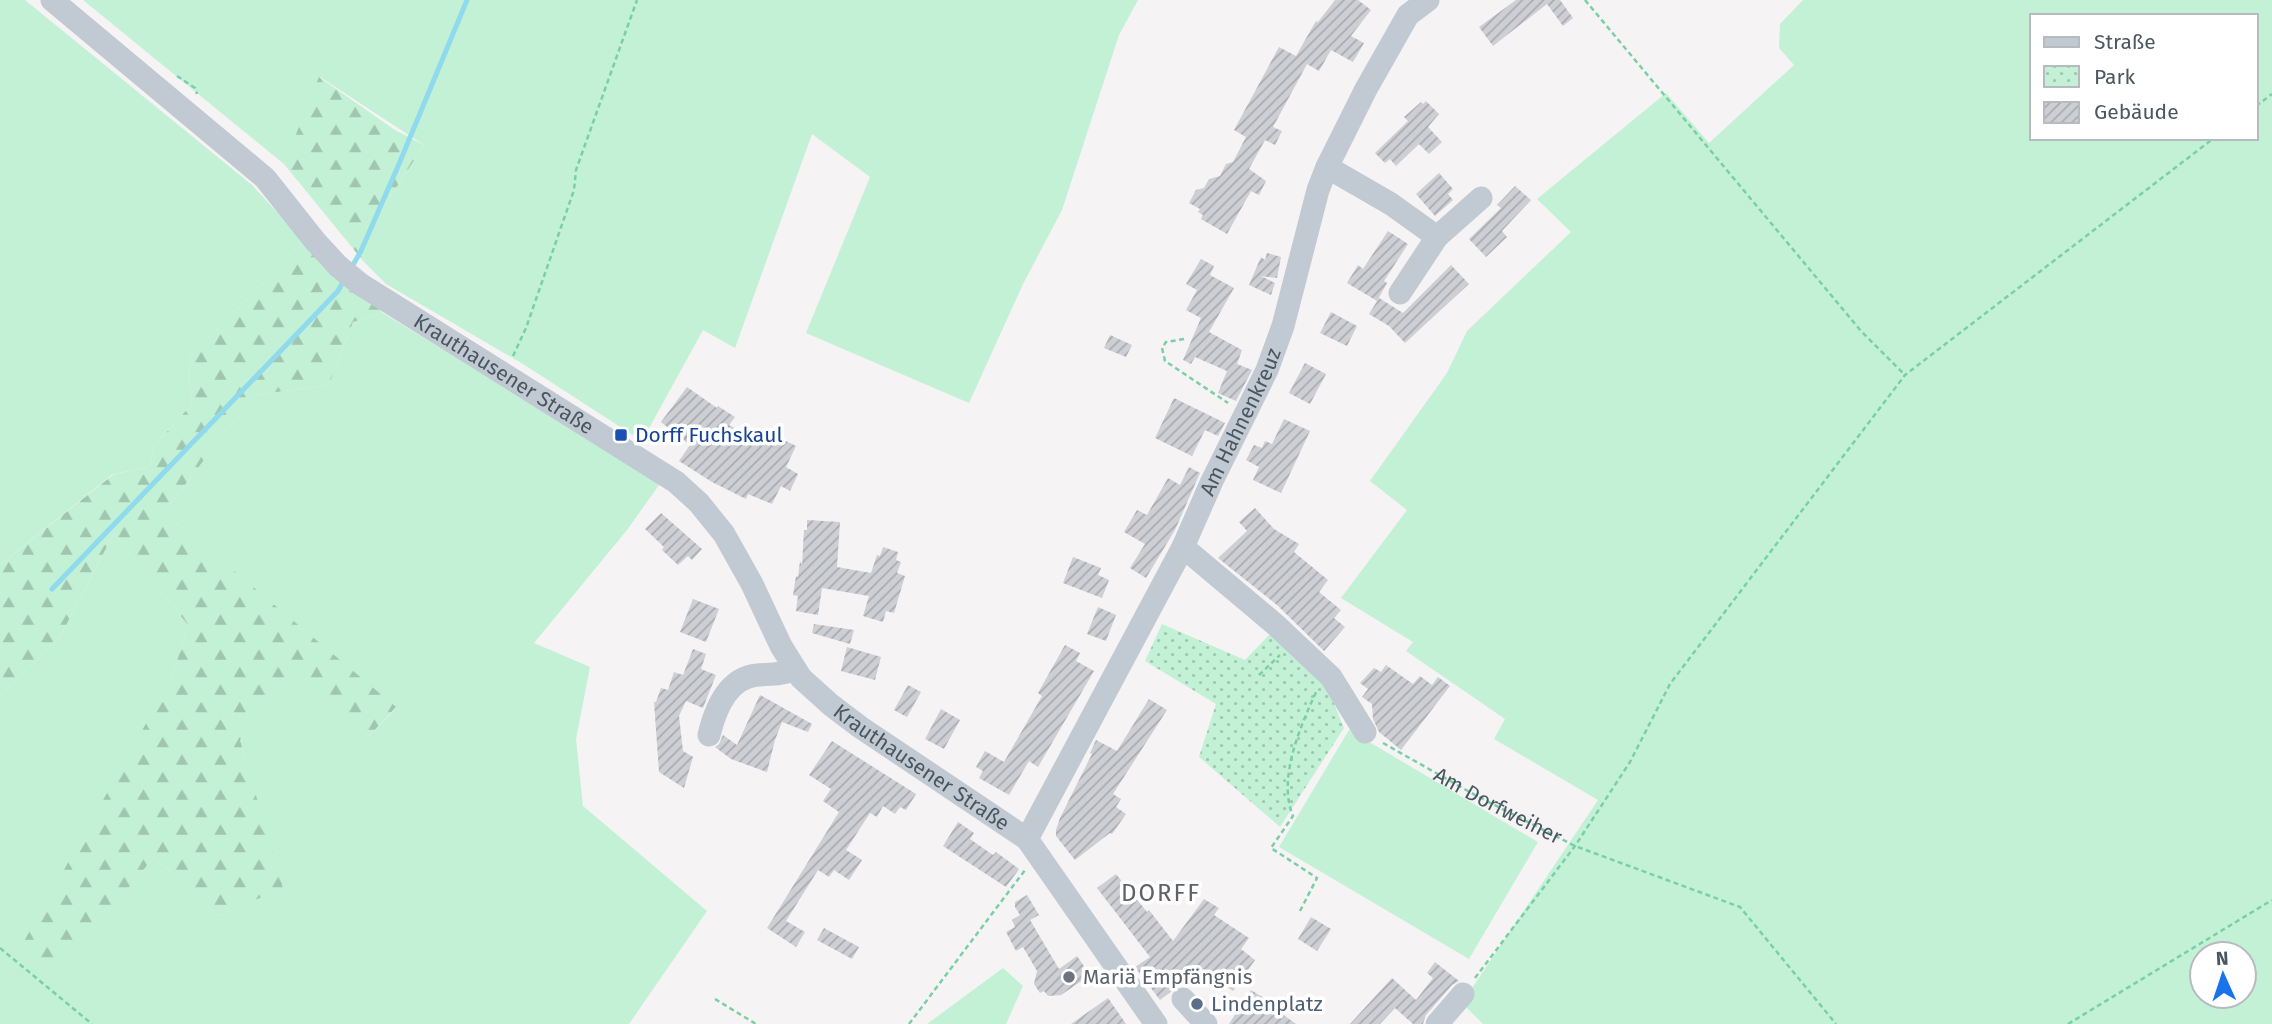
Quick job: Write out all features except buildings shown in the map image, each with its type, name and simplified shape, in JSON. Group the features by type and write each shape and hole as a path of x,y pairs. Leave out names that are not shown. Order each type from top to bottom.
{"street":[{"name":"Krauthausener Straße","path":"52,0 265,178 315,241 338,266 360,284 681,487 699,503 724,534 752,584 781,646 802,678 860,727 1033,847"},
{"name":"Am Hahnenkreuz","path":"1033,847 1183,547 1267,370 1283,326 1315,202 1327,167 1366,89 1408,15 1428,0"},
{"path":"1327,167 1391,204 1437,237"},
{"path":"1400,293 1437,237 1480,198"},
{"path":"1183,547 1277,626 1331,677 1365,733"},
{"path":"709,735 717,707 734,685 753,675 775,675 795,669"},
{"path":"1033,847 1156,1024"},
{"path":"1437,1024 1463,994"},
{"path":"1183,999 1206,1024"}],"path":[{"path":"510,363 526,328 575,190 576,170 637,0"},
{"path":"1585,0 1861,331 1905,375"},
{"path":"1463,994 1575,846 1630,762 1670,684 1905,375 2211,140"},
{"path":"1184,340 1166,342 1162,348 1165,361 1206,390 1246,412"},
{"path":"1259,675 1282,653"},
{"path":"1300,911 1317,878 1271,848 1293,816 1287,802 1297,732 1318,688"},
{"name":"Am Dorfweiher","path":"1365,733 1475,795 1575,846 1740,907 1836,1024"},
{"path":"909,1024 1033,847"},
{"path":"2068,1024 2272,900"},
{"path":"0,948 92,1024"},
{"path":"715,999 756,1024"}],"green space":[{"path":"0,0 25,0 252,185 304,241 191,356 189,376 192,404 154,446 149,467 113,474 0,565"},
{"path":"83,0 1138,0 1119,35 1062,210 1023,284 969,403 806,333 870,177 812,134 735,348 703,330 642,441 523,364 386,284 364,262 367,233 424,145 320,77 284,164"},
{"path":"1803,0 2272,0 2272,1024 1483,1024 1462,1003 1598,800 1494,739 1505,719 1406,651 1413,642 1341,598 1407,510 1370,481 1447,373 1467,331 1571,232 1537,199 1666,93 1709,143 1794,65 1779,48 1780,24"},
{"path":"319,77 395,130 424,145 367,233 364,262 284,164"},
{"path":"304,241 383,313 353,322 329,385 254,395 164,512 396,707 369,736 295,675 240,740 283,888 218,916 154,857 54,978 18,952 172,677 188,625 114,533 60,637 0,697 0,565 114,474 149,467 154,446 192,404 189,376 191,356"},
{"path":"383,313 630,463 659,485 627,530 534,643 590,667 576,739 583,806 707,911 629,1024 0,1024 0,697 60,637 114,533 188,625 172,677 54,977 154,857 218,916 282,888 240,740 295,674 369,736 396,708 164,512 254,395 329,385 353,322"},
{"path":"1162,624 1245,660 1274,630 1323,677 1344,728 1280,827 1199,757 1216,704 1145,661"},
{"path":"1349,730 1538,842 1469,959 1279,847"},
{"path":"1003,968 1023,986 1006,1024 927,1024"}],"waterway":[{"path":"350,270 399,164 467,0"},
{"path":"52,589 338,291 345,278"}],"place":[{"name":"Dorff Fuchskaul","path":"621,435"},
{"name":"Mariä Empfängnis","path":"1069,977"},
{"name":"Lindenplatz","path":"1197,1004"}],"district":[{"name":"DORFF","path":"1161,893"}]}
